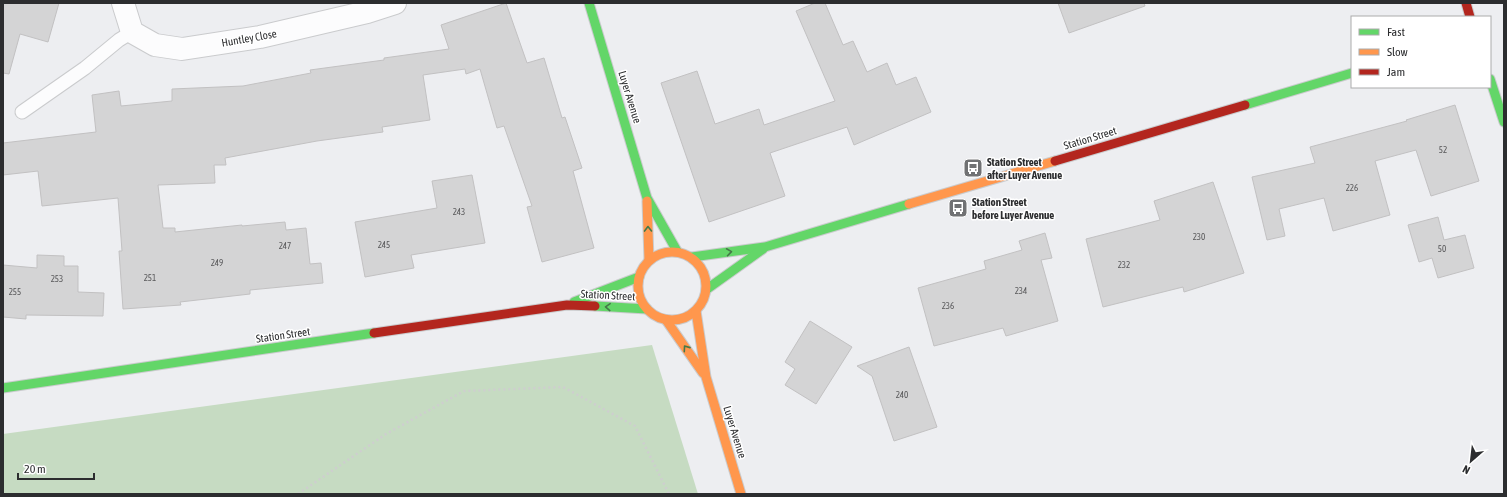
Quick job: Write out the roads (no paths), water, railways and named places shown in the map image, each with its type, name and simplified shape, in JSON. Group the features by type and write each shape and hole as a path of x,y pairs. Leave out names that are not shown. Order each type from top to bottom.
{"street":[{"path":"123,3 132,32"},
{"name":"Huntley Close","path":"132,32 155,45 182,49 260,37 367,12 395,3"},
{"name":"Luyer Avenue","path":"589,3 647,198 677,251"},
{"path":"1466,3 1470,16"},
{"name":"Station Street","path":"692,257 765,247 1351,73"},
{"path":"1491,82 1504,122"},
{"name":"Luyer Avenue","path":"647,198 649,260"},
{"name":"Station Street","path":"707,289 765,247"},
{"path":"677,251 692,257 704,271 707,289 704,301 696,311 682,319 666,320 656,316 647,309 641,299 638,288 639,277 649,260 662,253 677,251"},
{"name":"Station Street","path":"567,305 639,277"},
{"name":"Station Street","path":"3,388 567,305 647,309"},
{"name":"Luyer Avenue","path":"696,311 706,377 741,494"},
{"name":"Luyer Avenue","path":"666,320 706,377"}],"lane":[{"path":"22,112 86,68 119,40 132,32"}],"place":[{"name":"Station Street after Luyer Avenue","path":"973,168"},
{"name":"Station Street before Luyer Avenue","path":"958,208"}]}
